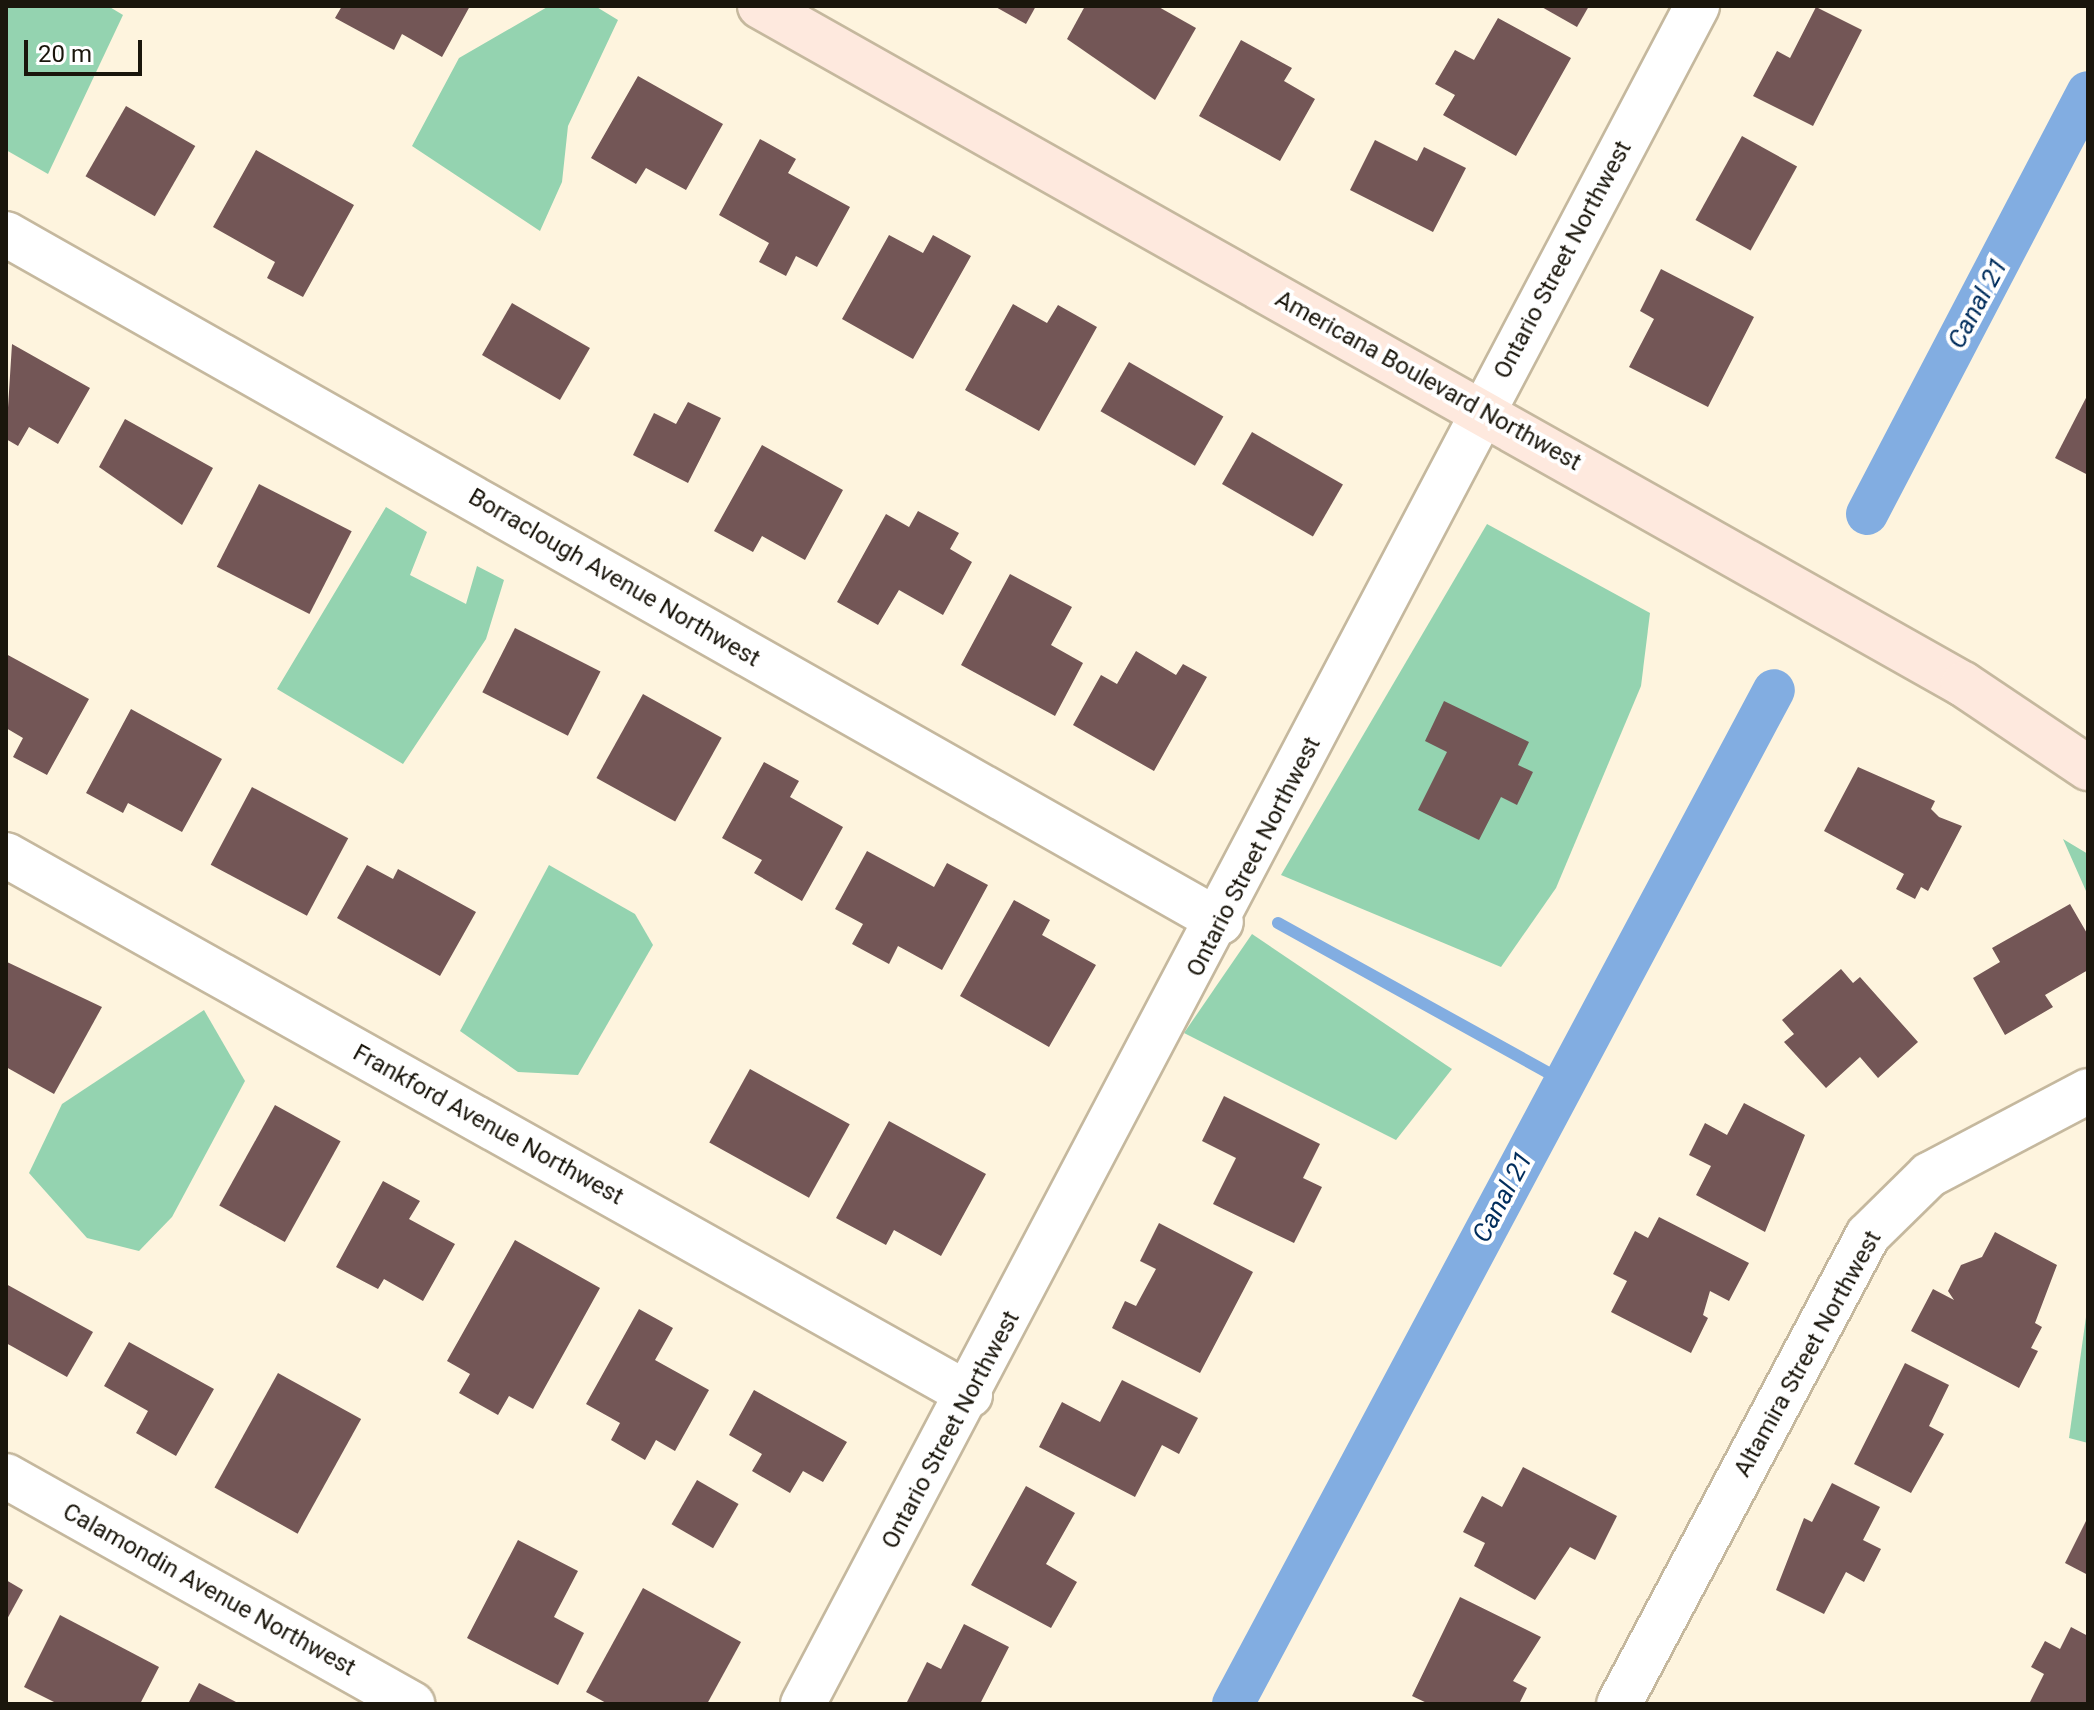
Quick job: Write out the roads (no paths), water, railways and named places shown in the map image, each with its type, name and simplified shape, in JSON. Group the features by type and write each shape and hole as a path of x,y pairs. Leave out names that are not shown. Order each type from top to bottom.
{"street":[{"name":"Americana Boulevard Northwest","path":"760,6 1963,684 2088,768"},
{"name":"Ontario Street Northwest","path":"803,1704 1221,922 1483,412 1697,6"},
{"name":"Borraclough Avenue Northwest","path":"6,234 1221,922"},
{"name":"Frankford Avenue Northwest","path":"6,855 970,1395"},
{"name":"Altamira Street Northwest","path":"1619,1704 1868,1235 1929,1175 2088,1091"},
{"name":"Calamondin Avenue Northwest","path":"6,1476 412,1704"}],"waterway":[{"name":"Canal 21","path":"1867,514 2088,92"},
{"name":"Canal 21","path":"1233,1704 1774,690"},
{"path":"1278,923 1565,1082"}]}
